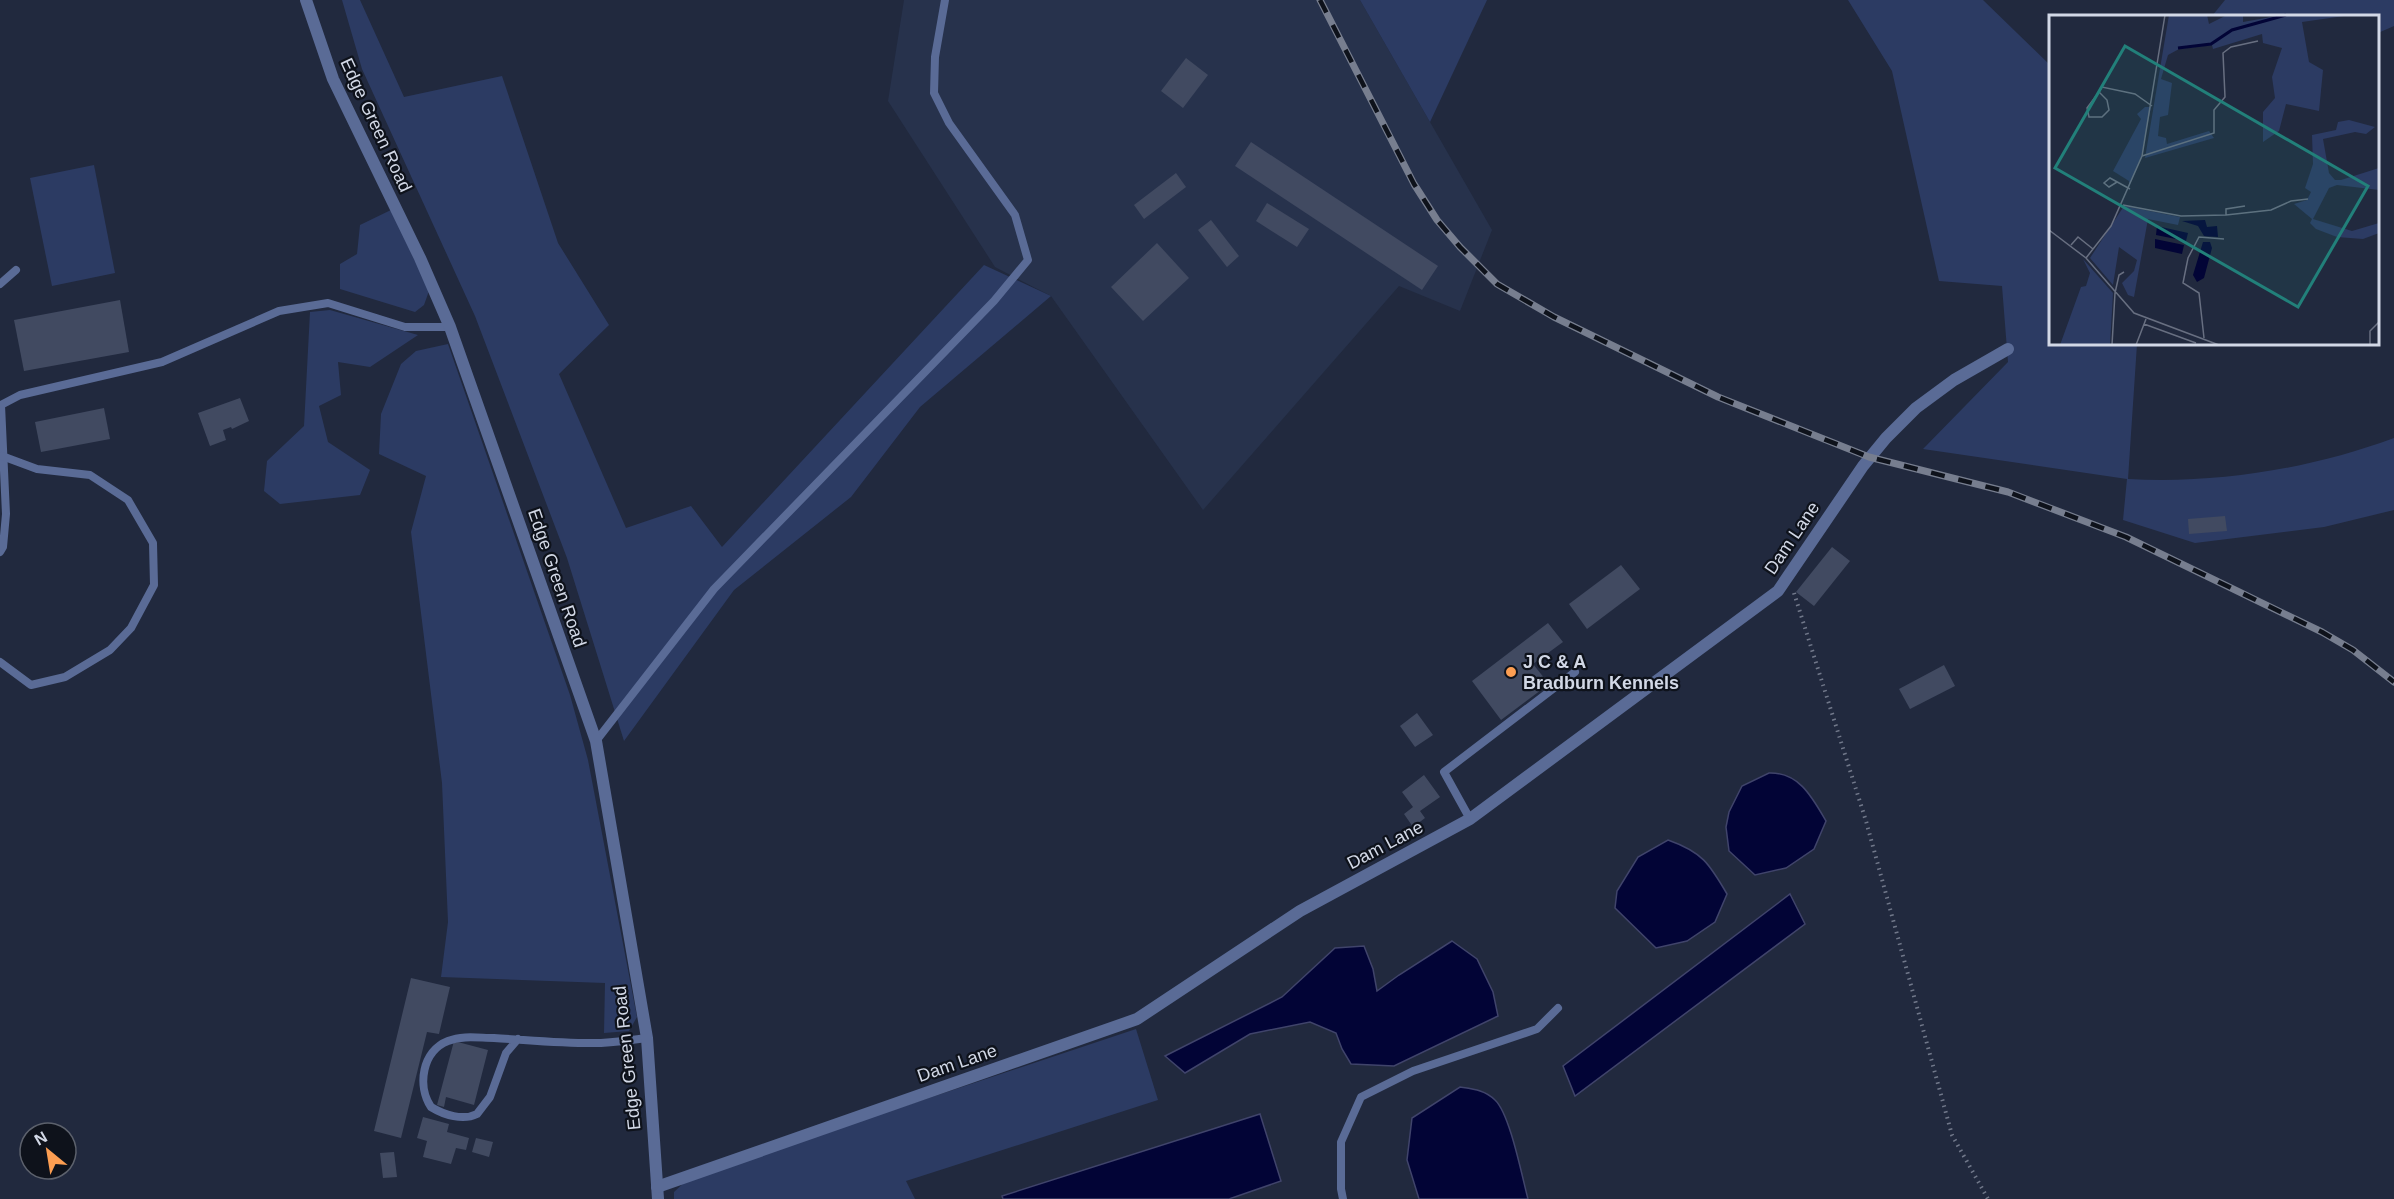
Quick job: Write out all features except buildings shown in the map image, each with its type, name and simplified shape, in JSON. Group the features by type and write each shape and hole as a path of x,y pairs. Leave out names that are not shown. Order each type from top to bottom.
{"street":[{"name":"Edge Green Road","path":"306,0 333,79 420,258 450,327 596,741 647,1038 657,1193"},
{"name":"Dam Lane","path":"657,1193 1137,1019 1300,911 1470,819 1778,591 1790,577 1863,466 1886,438 1916,408 1954,380 2008,349"}],"lane":[{"path":"596,741 714,589 994,301 1028,260 1015,215 949,123 934,93 935,57 945,0"},
{"path":"0,284 16,270"},
{"path":"0,552 3,548 6,514 1,403 20,395 162,362 279,310 328,303 405,327 450,327"},
{"path":"0,662 31,685 65,677 110,650 131,628 154,585 153,543 128,500 90,475 37,469 2,456"},
{"path":"1470,819 1444,772 1575,672"},
{"path":"1343,1199 1341,1142 1361,1097 1413,1071 1537,1029 1558,1008"},
{"path":"518,1039 506,1053 490,1097 477,1114 472,1117 457,1116 431,1107 426,1099 423,1080 428,1060 437,1046 450,1040 464,1037 518,1039 601,1043 647,1038"}],"path":[{"path":"1790,577 1866,821 1952,1134 1988,1199"}],"shaded area":[{"path":"342,0 360,0 404,97 502,76 558,243 609,325 559,374 626,528 691,506 722,547 984,265 1051,296 920,407 851,497 734,590 624,741 567,558 475,316 362,69"},
{"path":"904,0 1360,0 1492,230 1460,311 1399,286 1203,510 1051,296 995,267 888,101"},
{"path":"1360,0 1487,0 1430,122"},
{"path":"1848,0 1983,0 2049,64 2049,345 2137,345 2128,479 2195,479 2263,472 2330,458 2394,438 2394,510 2324,527 2195,543 2123,520 2127,479 1923,449 2008,362 2002,286 1939,281 1892,71"},
{"path":"2225,0 2394,0 2394,26 2379,33 2379,15 2213,15"},
{"path":"94,165 115,273 52,286 30,178"},
{"path":"393,209 429,291 424,305 415,312 340,289 340,264 357,254 360,225"},
{"path":"330,310 418,335 370,367 338,362 341,395 319,406 328,442 370,470 360,495 280,504 264,491 267,461 304,426 310,312"},
{"path":"448,344 570,695 588,760 637,1017 629,1031 604,1033 605,983 441,977 448,922 442,783 411,532 426,476 379,454 381,414 401,364 416,351"},
{"path":"1769,773 1797,781 1810,795 1826,821 1814,849 1786,868 1755,875 1729,851 1726,827 1729,812 1742,786"},
{"path":"1668,840 1689,849 1704,860 1727,894 1715,922 1687,941 1656,948 1615,908 1617,891 1638,857"},
{"path":"1790,894 1805,924 1575,1096 1563,1066"},
{"path":"1452,941 1477,959 1493,992 1498,1016 1394,1066 1351,1064 1336,1033 1310,1022 1250,1034 1185,1073 1165,1056 1282,997 1335,948 1364,946 1373,969 1377,991"},
{"path":"1136,1029 1158,1100 906,1181 915,1199 674,1199 674,1192 689,1178"},
{"path":"1460,1087 1479,1090 1487,1094 1500,1107 1506,1118 1528,1199 1419,1199 1407,1160 1412,1118"},
{"path":"1260,1114 1281,1181 1229,1199 1003,1199 1002,1196"}],"railway":[{"path":"1320,0 1414,184 1437,220 1497,284 1554,317 1718,397 1869,457 2008,492 2126,537 2322,632 2353,650 2394,682"}],"place":[{"name":"J C & A Bradburn Kennels","path":"1511,672"}]}
